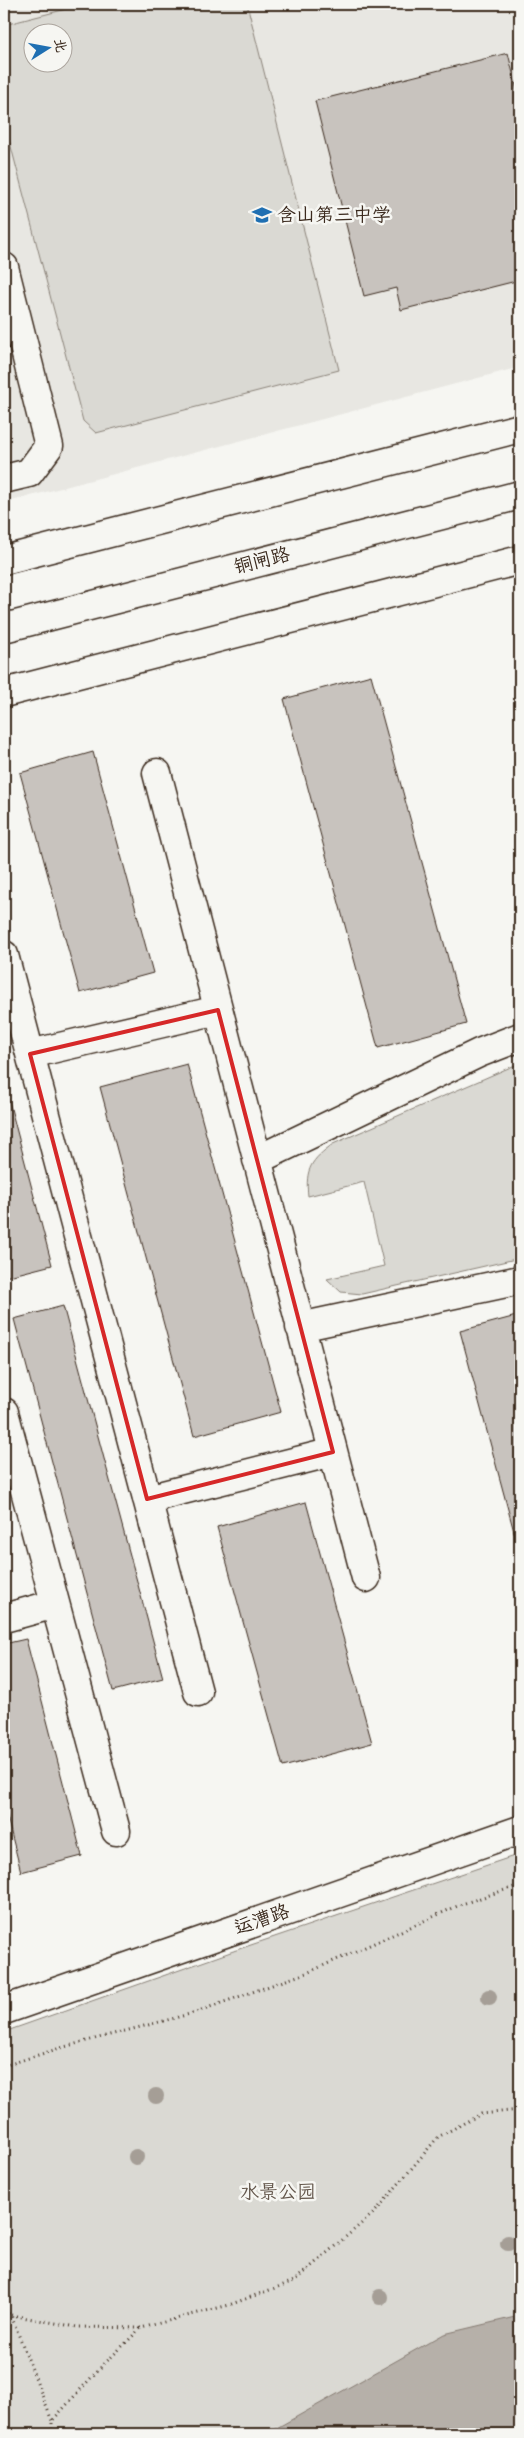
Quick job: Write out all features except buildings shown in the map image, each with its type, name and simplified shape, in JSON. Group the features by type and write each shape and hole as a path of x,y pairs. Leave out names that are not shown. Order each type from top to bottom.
{"street":[{"path":"4,267 49,446 29,473 4,479"},
{"path":"4,560 520,428"},
{"name":"铜闸路","path":"4,628 520,495"},
{"path":"4,693 520,560"},
{"path":"156,773 366,1578"},
{"path":"4,955 198,1692"},
{"path":"30,1054 218,1010"},
{"path":"257,1160 479,1054 520,1038"},
{"path":"300,1327 520,1280"},
{"path":"4,1412 116,1831"},
{"path":"147,1499 333,1452"},
{"path":"4,1618 55,1604"},
{"name":"运漕路","path":"4,2010 520,1830"}],"path":[{"path":"4,2066 60,2048 199,2011 309,1972 462,1904 520,1885"},
{"path":"4,2311 11,2316 77,2327 141,2328 229,2305 294,2281 374,2212 438,2138 481,2114 520,2110"},
{"path":"11,2316 52,2421 52,2434"},
{"path":"52,2421 99,2369 141,2328"}],"highlighted area":[{"path":"218,1010 333,1452 147,1499 30,1054"}],"shaded area":[{"name":"含山第三中学","path":"4,4 520,4 520,367 4,503"},
{"path":"520,2317 520,2434 266,2434 444,2334"}],"green space":[{"path":"86,4 247,4 339,370 96,433 83,421 4,120 4,25"},
{"path":"520,1063 520,1258 362,1294 341,1292 327,1279 384,1266 364,1182 308,1196 309,1172 315,1160 333,1144"},
{"name":"水景公园","path":"520,1854 520,2434 4,2434 4,2032 242,1948"}],"place":[{"name":"含山第三中学","path":"262,215"}]}
